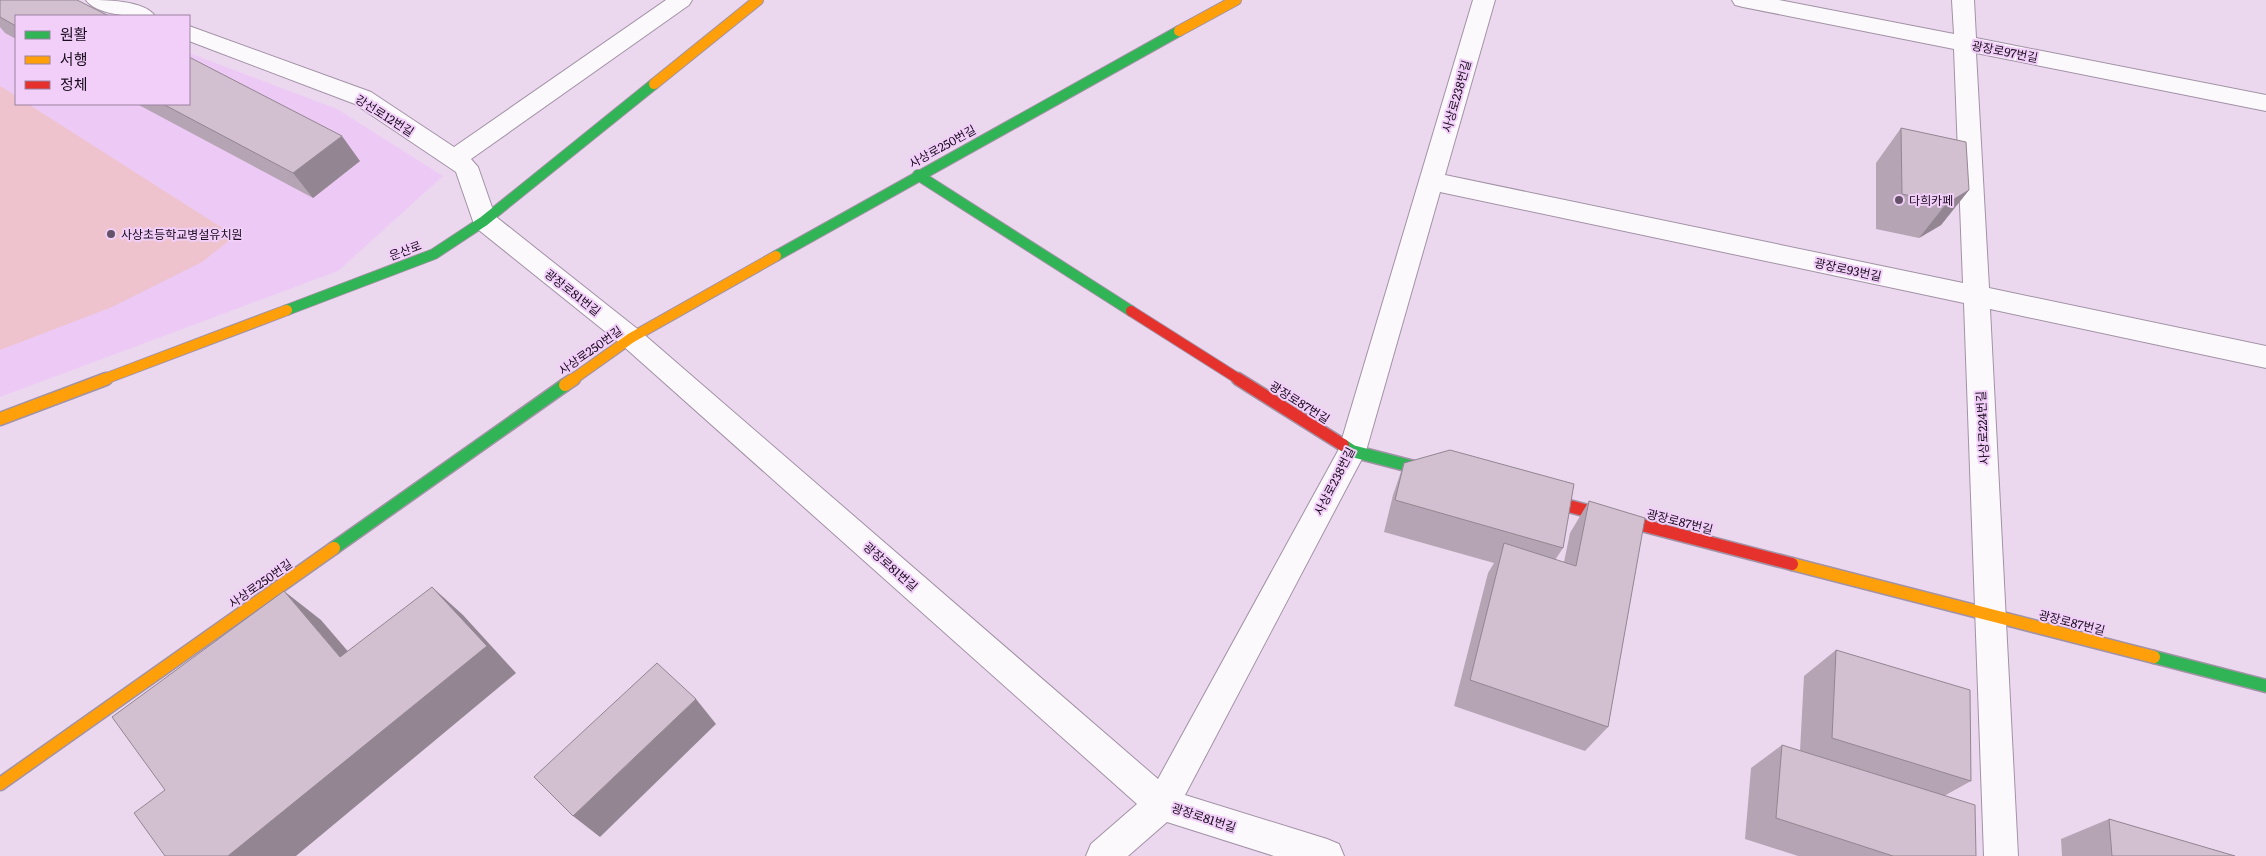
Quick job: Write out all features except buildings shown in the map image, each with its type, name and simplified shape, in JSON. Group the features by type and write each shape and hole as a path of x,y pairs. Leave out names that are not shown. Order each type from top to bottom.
{"street":[{"path":"98,0 141,15"},
{"path":"454,160 681,0"},
{"name":"운산로","path":"0,419 434,254 484,221 758,0"},
{"name":"사상로250번길","path":"0,784 631,338 918,175 1236,0"},
{"name":"사상로238번길","path":"1103,856 1162,804 1352,450 1484,0"},
{"name":"광장로97번길","path":"1743,0 2266,103"},
{"name":"사상로224번길","path":"1963,0 2001,856"},
{"name":"강선로12번길","path":"190,33 362,98 466,167 484,221"},
{"name":"광장로87번길","path":"918,175 1352,450 1449,475"},
{"name":"광장로93번길","path":"1431,181 2266,357"},
{"name":"광장로81번길","path":"484,221 631,338 1162,804 1327,856"},
{"name":"광장로87번길","path":"1526,495 2266,686"}],"shaded area":[{"path":"0,0 15,15 15,105 190,105 190,53 337,109 443,176 338,271 0,397"},
{"path":"0,86 15,95 15,105 30,105 235,236 202,262 112,307 0,350"}],"traffic: fast":[{"path":"776,256 1179,31"},
{"path":"287,310 434,254 484,221 654,84"},
{"path":"918,175 1131,311"},
{"path":"334,548 565,385"},
{"path":"1343,445 1352,451 1441,474"},
{"path":"2154,657 2266,686"}],"traffic: slow":[{"path":"654,84 758,0"},
{"path":"1179,31 1236,0"},
{"path":"565,385 631,338 776,256"},
{"path":"0,419 287,310"},
{"path":"0,784 334,548"},
{"path":"1792,564 2154,657"}],"traffic: jam":[{"path":"1131,311 1343,445"},
{"path":"1534,497 1792,564"}],"place":[{"name":"다희카페","path":"1899,200"},
{"name":"사상초등학교병설유치원","path":"111,234"}]}
